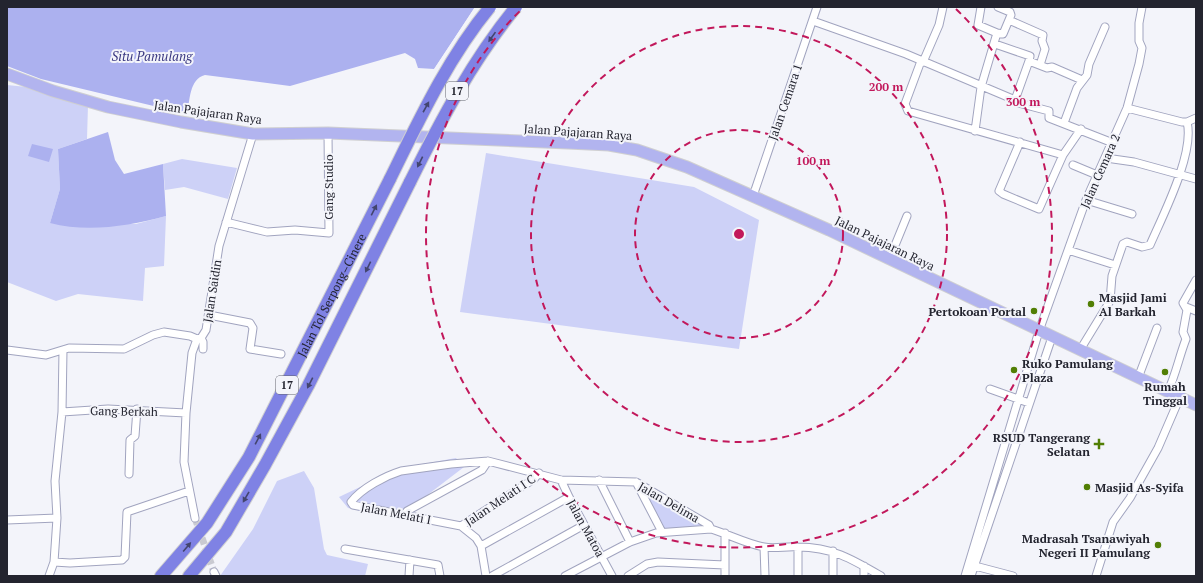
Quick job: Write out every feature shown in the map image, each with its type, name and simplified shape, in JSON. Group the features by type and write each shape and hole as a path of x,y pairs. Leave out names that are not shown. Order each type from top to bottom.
{"highway":[{"name":"Jalan Tol Serpong–Cinere","path":"161,576 207,523 249,457 421,117 454,58 490,7"},
{"name":"Jalan Tol Serpong–Cinere","path":"189,576 226,532 265,465 308,386 439,123 470,68 516,7"}],"main road":[{"name":"Jalan Pajajaran Raya","path":"7,74 53,92 108,107 158,118 253,134 328,133 609,145 637,150 668,160 829,230 889,260 1196,405"}],"street":[{"name":"Jalan Cemara 1","path":"753,196 817,7"},
{"path":"943,7 939,25 922,61 905,104 906,110 975,131 1063,154"},
{"path":"981,7 978,25 1003,34 1009,20 1010,12 998,7"},
{"name":"Jalan Cemara 2","path":"990,507 996,476 1039,331 1086,200 1113,143 1127,108 1140,64 1142,48 1139,41 1139,23 1142,7"},
{"path":"1009,20 1044,35 1042,41 1045,49 1040,65"},
{"path":"812,21 906,54 1015,100 1015,102 1049,111 1048,118 1080,129 1113,143"},
{"path":"1064,123 1077,88 1087,75 1088,64 1105,27"},
{"path":"975,131 982,87 997,33"},
{"path":"995,44 1030,56 1015,100"},
{"path":"1029,61 1049,68 1052,67 1082,80"},
{"path":"1127,108 1182,122 1187,122 1196,118"},
{"path":"1080,350 1110,301 1115,265 1124,242 1142,247 1150,245 1179,174 1188,144 1190,131 1187,122"},
{"path":"1020,142 999,191 1036,209 1040,208 1063,154 1080,129"},
{"name":"Gang Studio","path":"226,222 267,232 295,230 329,233 328,133"},
{"name":"Jalan Saidin","path":"195,518 184,462 186,413 192,353 194,343 206,330 219,246 253,134"},
{"path":"1106,158 1134,162 1196,179"},
{"path":"1073,164 1097,175"},
{"path":"1086,200 1132,214"},
{"path":"889,260 907,216"},
{"path":"1068,250 1115,265"},
{"path":"1168,391 1177,372 1176,366 1186,339 1183,332 1187,310 1183,303 1196,280"},
{"path":"1186,307 1196,311"},
{"path":"209,315 250,323 253,328 250,350 281,354"},
{"path":"1138,378 1157,328"},
{"path":"7,350 46,355 63,350 79,348 124,349 153,335 164,332 199,339 203,342 203,349"},
{"path":"965,576 990,507 1004,478 1052,337"},
{"path":"50,576 54,562 57,518 55,469 62,412 63,350"},
{"path":"990,389 1029,403"},
{"path":"1096,576 1113,522 1130,498 1158,448 1180,398"},
{"name":"Gang Berkah","path":"62,412 98,409 137,409 186,413"},
{"path":"129,474 130,440 135,436 137,409"},
{"path":"404,515 407,511 482,470 488,461"},
{"name":"Jalan Melati I","path":"481,546 476,538 461,526 353,505 352,502 362,491 401,470 451,464 488,461 539,473 561,480"},
{"name":"Jalan Melati I C","path":"461,526 534,479 539,473"},
{"path":"996,476 1004,478"},
{"name":"Jalan Delima","path":"561,480 636,482 709,525 711,529 764,547 822,548 833,551 850,557 881,576"},
{"name":"Jalan Matoa","path":"561,480 568,497 612,576"},
{"path":"599,480 630,542"},
{"path":"636,482 662,532"},
{"path":"54,562 70,563 122,560 125,557 127,512 189,491"},
{"path":"486,576 481,546 568,497"},
{"path":"971,576 990,507"},
{"path":"7,520 57,518"},
{"path":"492,576 584,525"},
{"path":"565,576 630,542 662,532 711,529"},
{"path":"725,533 725,576"},
{"path":"764,547 765,576"},
{"path":"798,547 798,576"},
{"path":"345,549 438,565 440,576"},
{"path":"832,576 833,551"},
{"path":"409,576 410,560"},
{"path":"628,576 652,563 725,565"},
{"path":"864,566 864,576"},
{"path":"974,566 1014,576"}],"shaded area":[{"path":"7,85 27,87 88,105 87,139 58,149 60,189 50,223 136,224 166,216 164,266 145,268 143,301 78,294 56,301 7,282"},
{"path":"486,153 694,187 759,220 739,349 460,312"},
{"path":"182,159 237,168 228,199 184,187 165,190 163,164"},
{"path":"456,458 464,467 396,519 348,508 339,497 400,468"},
{"path":"304,471 314,488 324,549 327,555 368,564 365,576 220,576 253,529 277,481"},
{"path":"639,483 711,529 662,532"}],"water":[{"name":"Situ Pamulang","path":"7,7 475,7 434,69 418,68 415,59 405,53 290,86 205,75 200,77 193,86 187,114 41,79 7,66"},
{"path":"108,132 115,160 124,174 163,164 166,216 137,223 93,228 79,228 50,223 60,189 58,149"},
{"path":"32,144 53,149 49,162 28,156"}],"pier":[{"path":"475,7 477,7 460,36 436,70 433,71"}],"tunnel":[{"path":"195,518 214,572"}],"place":[{"name":"Masjid Jami Al Barkah","path":"1091,304"},
{"name":"Pertokoan Portal","path":"1034,311"},
{"name":"Ruko Pamulang Plaza","path":"1014,370"},
{"name":"Rumah Tinggal","path":"1165,372"},
{"name":"RSUD Tangerang Selatan","path":"1099,444"},
{"name":"Masjid As-Syifa","path":"1087,487"},
{"name":"Madrasah Tsanawiyah Negeri II Pamulang","path":"1158,545"}]}
